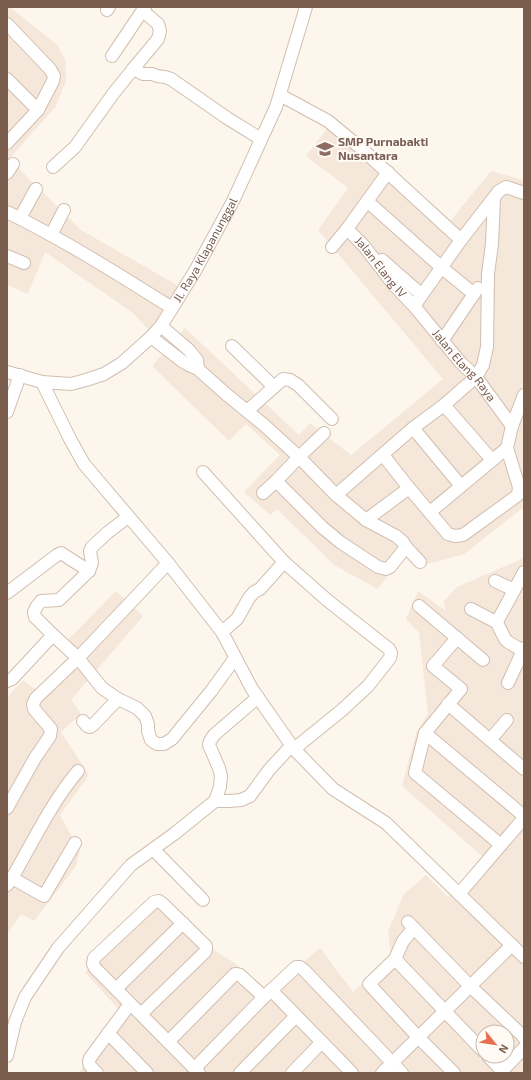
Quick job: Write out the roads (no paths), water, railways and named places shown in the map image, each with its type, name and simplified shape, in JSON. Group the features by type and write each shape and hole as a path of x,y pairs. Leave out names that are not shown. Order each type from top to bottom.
{"street":[{"name":"Jl. Raya Klapanunggal","path":"7,372 42,382 71,384 104,374 122,363 161,326 196,270 233,201 276,107 306,7"},
{"path":"53,167 75,147 113,94 158,39 160,31 158,24 144,9 112,56"},
{"path":"7,24 50,69 54,76 53,81 38,110 9,139"},
{"path":"133,69 139,73 152,74 171,79 227,118 261,139"},
{"path":"7,79 38,110"},
{"path":"280,94 328,121 388,172 461,240"},
{"path":"332,247 347,229 388,172"},
{"path":"414,306 441,267 499,191 506,187 524,193"},
{"path":"20,218 36,189"},
{"path":"336,495 413,428 444,405 476,377 483,365 487,347 488,274 492,244 494,198"},
{"path":"367,201 441,267 474,294"},
{"path":"51,235 64,210"},
{"path":"7,212 51,235 118,274 172,308"},
{"name":"Jalan Elang IV","path":"347,229 364,246 394,285 414,306"},
{"path":"364,246 422,295"},
{"path":"7,256 24,263"},
{"path":"442,341 488,274"},
{"name":"Jalan Elang Raya","path":"414,306 461,363 476,377 512,426"},
{"path":"161,326 189,350 196,360 198,369"},
{"path":"151,337 182,361 198,369 299,457 336,495 366,520 396,536 420,562"},
{"path":"232,346 274,387"},
{"path":"7,412 20,375"},
{"path":"247,411 283,380 290,380 332,419"},
{"path":"42,382 84,464 168,563 222,632 235,658 258,697 293,747 334,789 386,823 524,957"},
{"path":"383,455 448,534 453,536 463,535 518,495 519,487 507,448 512,426 524,395"},
{"path":"444,405 492,460"},
{"path":"413,428 461,486"},
{"path":"263,493 324,433"},
{"path":"430,512 507,448"},
{"path":"203,472 284,562 327,600 389,649 391,653 390,658 368,686 342,710 293,747 269,770 250,796 241,800 215,801"},
{"path":"276,481 322,527 340,542 378,567 386,569 390,567 406,547"},
{"path":"366,520 409,488"},
{"path":"128,517 92,547 90,551 92,563 89,571 59,600 42,602 37,606 34,612 35,616 78,658 102,688 118,699 137,708 145,716 151,740 157,744 164,744 172,739 212,690 235,658"},
{"path":"7,593 61,553 89,571"},
{"path":"222,632 237,619 249,598 254,592 260,589 284,562"},
{"path":"7,808 35,758 50,736 51,729 34,709 33,704 36,698 78,658 168,563"},
{"path":"496,621 501,617 524,572"},
{"path":"495,581 514,590"},
{"path":"419,606 483,660"},
{"path":"471,609 496,621 505,639 523,649 508,682"},
{"path":"7,681 12,680 53,635"},
{"path":"457,638 433,666 461,689 425,733 414,773 500,845"},
{"path":"7,1056 15,1022 25,997 58,948 131,865 154,850 215,801 220,787 221,776 209,745 210,741 214,735 258,697"},
{"path":"83,721 90,727 118,699"},
{"path":"448,704 490,740 522,764"},
{"path":"490,740 507,720"},
{"path":"425,733 524,817 459,894"},
{"path":"75,844 44,896 10,882 65,787 78,771"},
{"path":"154,850 203,900"},
{"path":"142,1014 205,952 206,949 206,946 159,901 154,902 94,958 93,964 95,968 197,1071 267,994 296,967 300,967 402,1073"},
{"path":"116,989 183,923"},
{"path":"454,1073 369,984 394,959 411,925 470,986 524,1038"},
{"path":"382,1073 512,945"},
{"path":"394,959 475,1043"},
{"path":"168,1042 235,974 237,974 296,1016 352,1073"},
{"path":"97,1073 88,1062 130,1004"},
{"path":"240,1073 296,1016"},
{"path":"108,1033 147,1073"},
{"path":"292,1073 322,1042"},
{"path":"494,1064 501,1072 524,1048"}],"place":[{"name":"SMP Purnabakti Nusantara","path":"325,149"}]}
